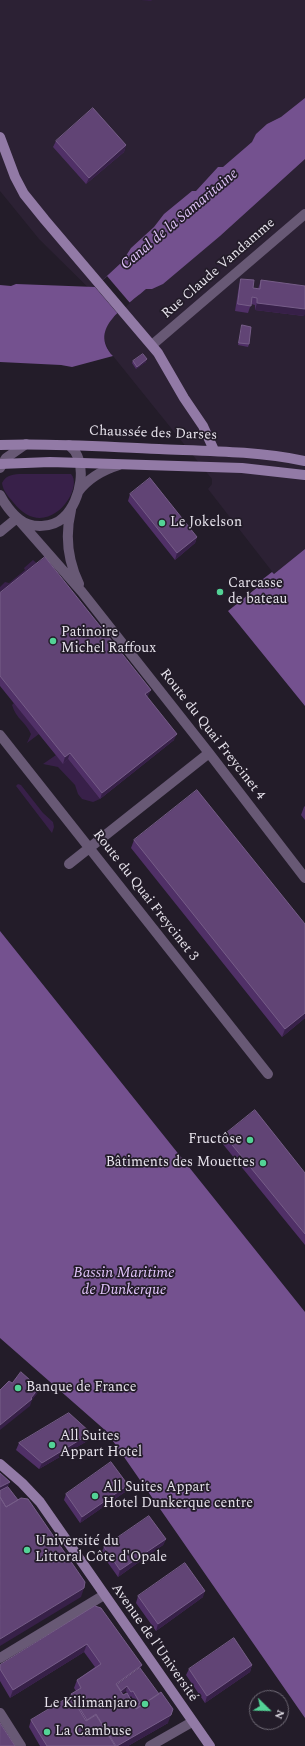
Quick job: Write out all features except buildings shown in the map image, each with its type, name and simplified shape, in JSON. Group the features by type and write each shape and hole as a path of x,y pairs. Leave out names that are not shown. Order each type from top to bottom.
{"street":[{"path":"0,137 15,177 24,194 38,213 152,345 163,360 184,398 203,426 214,450"},
{"name":"Rue Claude Vandamme","path":"152,345 305,214"},
{"path":"1,465 9,454 26,444"},
{"name":"Chaussée des Darses","path":"0,445 69,445 214,450 251,453 305,461"},
{"path":"69,445 76,453 79,463 80,475 77,493"},
{"path":"1,465 79,463 252,468 305,476"},
{"path":"77,493 91,478 106,469 121,464"},
{"name":"Route du Quai Freycinet 4","path":"77,493 71,509 67,529 68,546 74,573 82,592"},
{"name":"Route du Quai Freycinet 4","path":"1,497 17,518 82,592 305,878"},
{"path":"0,532 17,518 23,522 37,526 50,525 63,518 71,509"},
{"name":"Route du Quai Freycinet 3","path":"0,735 268,1074"},
{"path":"69,864 209,753"},
{"name":"Avenue de l'Université","path":"0,1464 22,1483 40,1502 210,1746"},
{"path":"0,1658 104,1594"},
{"path":"0,1713 22,1746"},
{"path":"150,1746 192,1722"}],"shaded area":[{"path":"0,0 305,0 305,549 274,574 208,489 212,484 212,479 109,351 104,340 105,331 109,321 116,315 39,239 0,191"},
{"path":"16,474 71,474 74,481 68,501 60,510 50,516 38,518 26,514 13,502 3,488 2,483 7,477"},
{"path":"33,560 40,566 0,597 0,587 5,582 9,583 25,570 24,568"},
{"path":"14,703 39,734 27,743 31,734 14,710 12,705"},
{"path":"56,755 63,763 68,759 100,799 93,802 82,799 78,794 75,785 58,767 43,764"},
{"path":"18,784 21,785 43,813 53,822 54,827 52,833 16,786"}],"water":[{"name":"Canal de la Samaritaine","path":"305,98 305,159 220,236 163,284 152,289 146,289 120,310 107,327 105,336 106,346 113,356 72,367 61,365 0,362 0,285 11,286 16,284 95,287 122,262 131,248 154,227 164,214 192,191 196,191 218,167 223,167 252,142 256,134 267,124 281,117"},
{"path":"305,549 305,706 228,611 264,582 263,579 272,572 274,574"},
{"name":"Bassin Maritime de Dunkerque","path":"0,931 305,1312 305,1718 289,1695 289,1690 286,1690 106,1431 0,1338"}],"pier":[{"path":"107,276 130,303 118,314 95,287"}],"place":[{"name":"Le Jokelson","path":"162,523"},
{"name":"Carcasse de bateau","path":"220,592"},
{"name":"Patinoire Michel Raffoux","path":"53,641"},
{"name":"Fructôse","path":"250,1140"},
{"name":"Bâtiments des Mouettes","path":"263,1163"},
{"name":"Banque de France","path":"18,1388"},
{"name":"All Suites Appart Hotel","path":"52,1445"},
{"name":"All Suites Appart Hotel Dunkerque centre","path":"95,1496"},
{"name":"Université du Littoral Côte d'Opale","path":"27,1550"},
{"name":"Le Kilimanjaro","path":"145,1704"},
{"name":"La Cambuse","path":"47,1732"}]}
